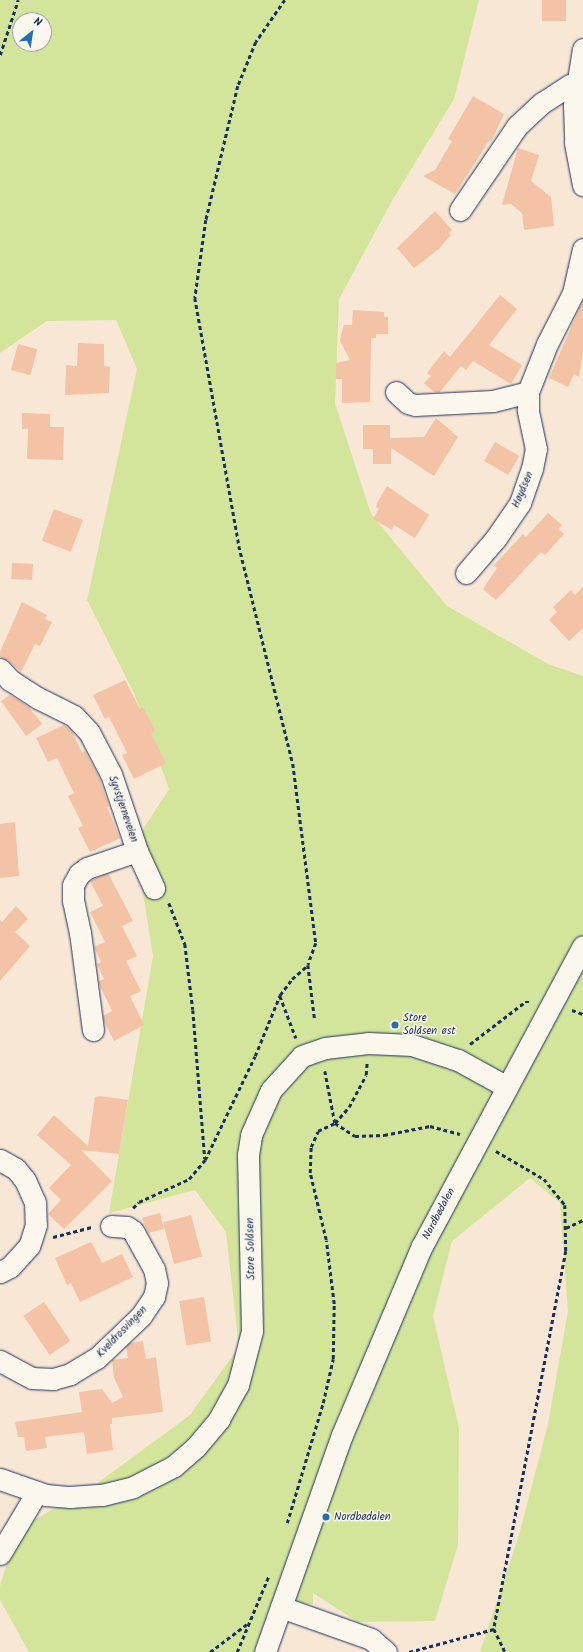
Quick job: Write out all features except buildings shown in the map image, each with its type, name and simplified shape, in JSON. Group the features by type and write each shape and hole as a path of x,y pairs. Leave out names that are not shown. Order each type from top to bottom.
{"street":[{"path":"583,49 576,86 575,143 583,185"},
{"path":"460,210 517,126 542,103 570,85 576,86"},
{"name":"Høyåsen","path":"466,572 496,538 520,503 532,469 536,449 528,410 528,392 547,344 580,277 583,249"},
{"path":"396,392 408,403 415,405 493,401 528,392"},
{"name":"Syvstjerneveien","path":"0,668 10,680 38,698 74,716 89,732 112,774 137,851 87,868 79,874 73,885 73,901 80,933 88,1009 93,1030"},
{"path":"137,851 154,888"},
{"name":"Nordbødalen","path":"265,1652 342,1435 422,1246 583,946"},
{"name":"Store Solåsen","path":"0,1478 37,1492 70,1497 102,1495 133,1487 174,1466 195,1448 219,1419 238,1385 245,1365 252,1331 248,1155 251,1135 271,1090 302,1056 325,1048 368,1043 412,1045 458,1060 506,1087"},
{"path":"0,1160 16,1169 25,1180 35,1202 36,1225 29,1246 10,1267 0,1272"},
{"name":"Kveldrosvingen","path":"0,1361 32,1378 53,1379 70,1374 97,1358 141,1316 154,1297 158,1283 154,1269 142,1244 133,1231 119,1226"},
{"path":"0,1554 37,1492"},
{"path":"281,1607 371,1639 386,1652"}],"path":[{"path":"0,55 18,0"},
{"path":"285,0 256,42 238,86 206,220 196,298 239,546 293,764 316,943 308,965 315,1020"},
{"path":"154,888 170,904 185,944 193,1010 205,1160"},
{"path":"32,1236 48,1238 66,1236 88,1228 119,1226 139,1202 189,1179 205,1160 255,1056 280,995 292,979 308,965"},
{"path":"280,995 302,1056"},
{"path":"458,1060 471,1042 525,1002 552,1002"},
{"path":"287,1524 323,1403 333,1359 334,1304 326,1240 310,1173 311,1147 318,1131 335,1123 349,1107 366,1075 368,1043"},
{"path":"324,1071 335,1123 355,1136 384,1135 430,1126 466,1135"},
{"path":"491,1149 544,1179 565,1205 566,1228 566,1251 494,1629 505,1652"},
{"path":"566,1228 583,1220"},
{"path":"237,1652 272,1568"},
{"path":"210,1652 248,1623"},
{"path":"409,1652 494,1629"}],"green space":[{"path":"0,0 479,0 454,99 393,199 339,299 335,403 371,514 447,606 548,664 583,676 583,1652 480,1652 519,1535 548,1424 568,1311 560,1203 530,1178 452,1241 433,1316 459,1428 458,1545 435,1621 358,1622 313,1593 313,1604 285,1605 261,1652 29,1652 0,1600 0,1586 17,1530 95,1485 190,1415 239,1347 226,1232 195,1190 109,1213 153,956 135,842 169,789 134,693 87,600 137,369 116,320 47,321 0,353"}],"place":[{"name":"Store Solåsen øst","path":"395,1025"},
{"name":"Nordbødalen","path":"326,1517"}]}
